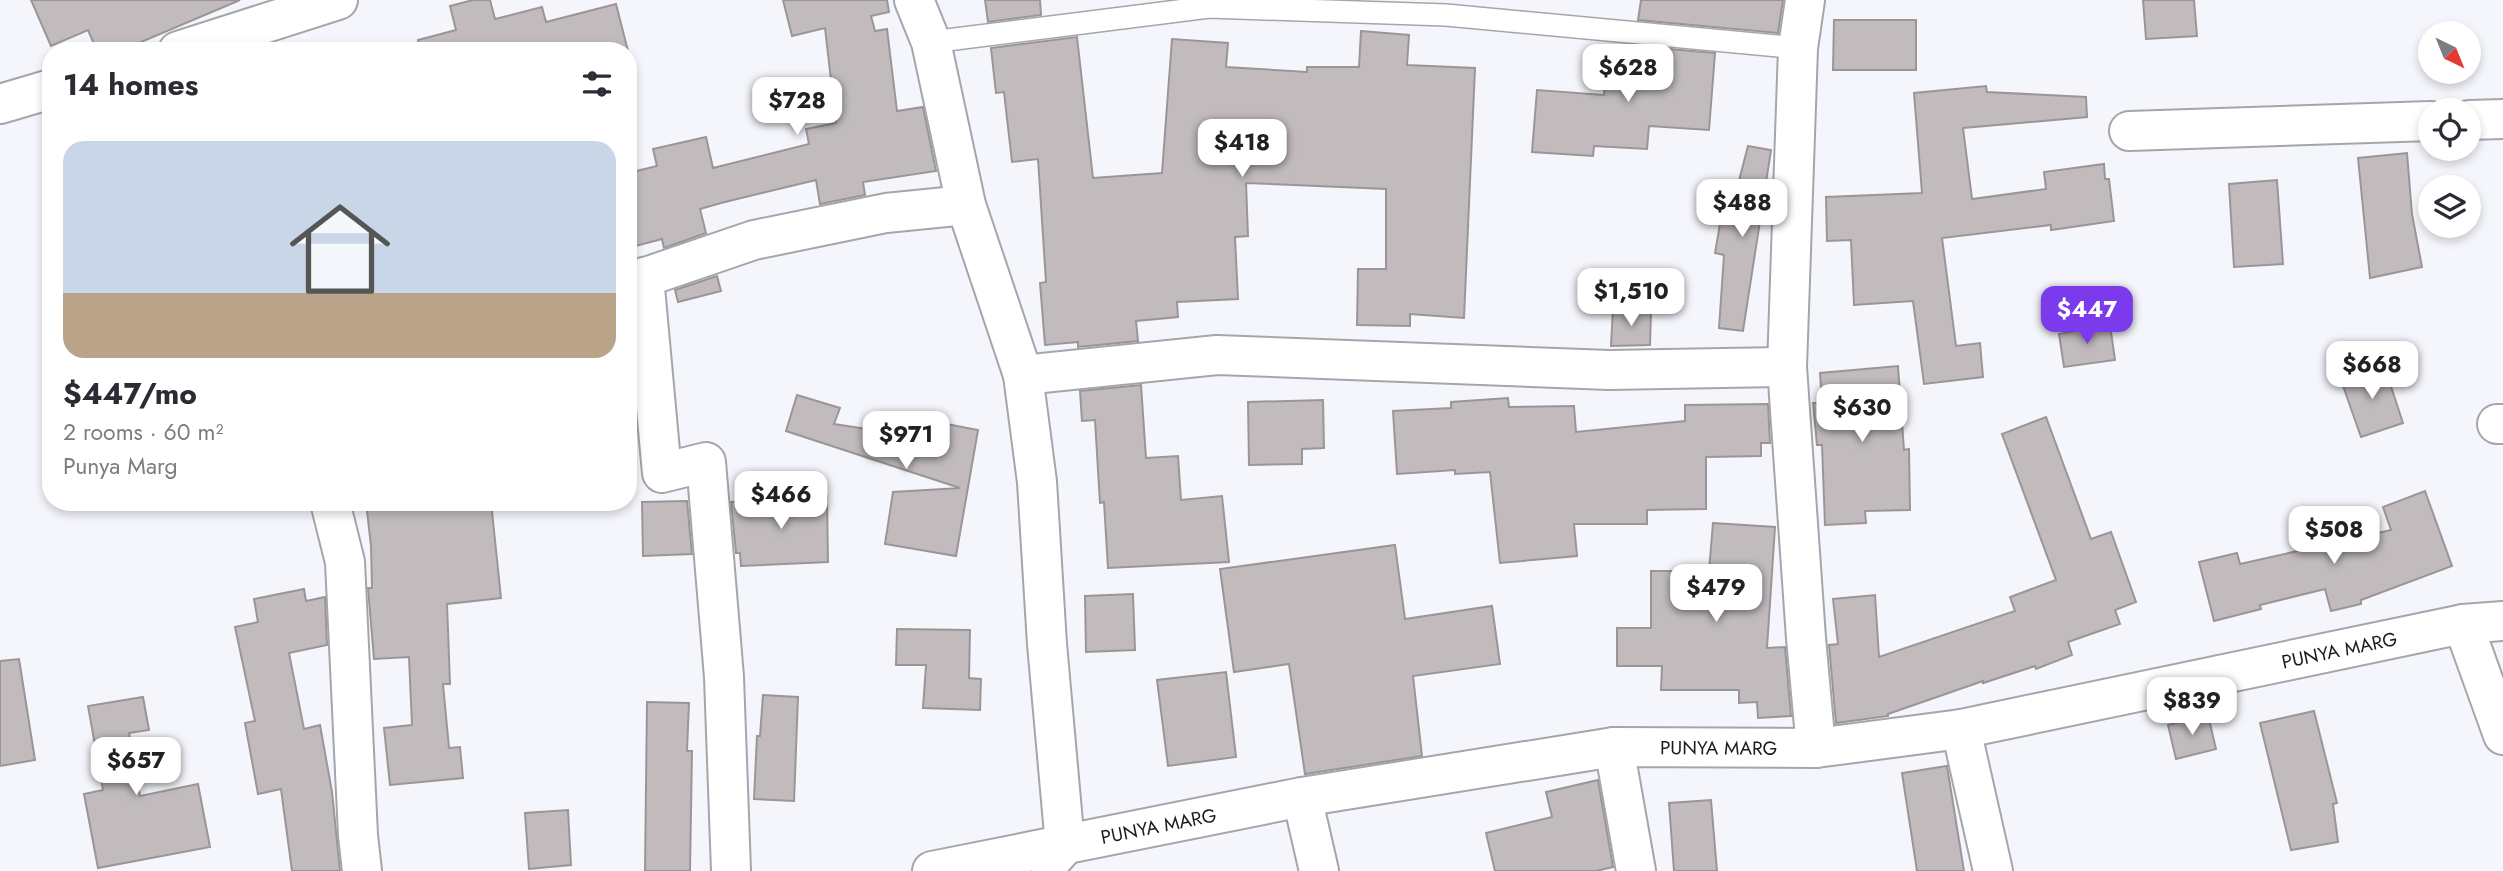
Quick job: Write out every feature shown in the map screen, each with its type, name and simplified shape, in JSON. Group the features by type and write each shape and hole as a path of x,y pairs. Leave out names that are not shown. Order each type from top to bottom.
{"street":[{"path":"192,42 231,16 338,0"},
{"path":"914,0 931,42 965,205 1023,375 1037,482 1048,644 1054,858"},
{"path":"1805,0 1798,48 1787,366 1816,748"},
{"path":"0,104 42,92"},
{"path":"2481,120 2503,119"},
{"path":"2129,131 2418,121"},
{"path":"637,280 754,240 886,213 965,205"},
{"path":"637,287 662,472 706,462 723,677 731,871"},
{"path":"1023,375 1217,355 1609,370 1787,366"},
{"path":"332,511 345,562 362,871"},
{"name":"PUNYA MARG","path":"932,871 1054,858 1302,797 1614,747 1816,748 1961,729 2463,624 2503,621"},
{"path":"2463,624 2503,734"},
{"path":"1961,729 1993,871"},
{"path":"1614,747 1636,871"},
{"path":"1302,797 1319,871"}],"lane":[{"path":"931,42 1209,7 1446,15 1798,48"}],"building":[{"path":"31,0 240,0 141,42 93,42 88,30 60,42 49,42"},
{"path":"473,0 490,0 495,19 542,7 546,22 616,4 626,42 418,42 456,30 450,6"},
{"path":"783,0 887,0 889,12 871,16 875,31 887,29 897,111 923,107 936,171 863,182 865,195 820,204 816,180 721,203 700,209 706,233 664,248 662,239 637,246 637,171 657,166 653,149 706,137 713,168 809,144 806,129 836,123 825,28 792,36"},
{"path":"985,0 1040,0 1041,15 988,22"},
{"path":"1641,0 1783,0 1778,33 1638,20"},
{"path":"2143,0 2194,0 2197,36 2146,39"},
{"path":"1834,20 1916,20 1916,70 1833,70"},
{"path":"1361,31 1409,35 1407,65 1475,68 1464,318 1410,314 1410,326 1357,325 1358,269 1386,269 1386,189 1246,183 1248,236 1235,237 1238,299 1177,302 1178,317 1136,321 1138,341 1078,347 1078,342 1045,345 1040,283 1046,282 1038,159 1012,162 1004,92 996,93 991,48 1077,37 1093,178 1162,173 1172,39 1228,43 1226,67 1307,72 1307,67 1359,67"},
{"path":"1635,46 1715,53 1709,130 1649,126 1647,149 1594,146 1593,156 1532,152 1537,90 1604,95 1607,62 1633,63"},
{"path":"1986,86 1987,92 2086,97 2087,117 1963,128 1972,199 2046,189 2044,172 2104,164 2105,179 2109,179 2114,221 2051,230 2051,225 1942,238 1956,346 1980,343 1983,377 1924,384 1913,301 1854,305 1851,240 1827,241 1826,197 1922,193 1914,93"},
{"path":"1748,146 1771,150 1743,331 1719,328 1724,255 1715,253 1721,218 1729,219"},
{"path":"2407,153 2412,214 2422,267 2370,278 2358,158"},
{"path":"2277,180 2283,264 2234,267 2229,184"},
{"path":"717,276 721,291 678,302 675,290"},
{"path":"1613,308 1651,311 1650,345 1611,346"},
{"path":"2110,325 2115,360 2064,367 2059,334"},
{"path":"2384,365 2403,423 2361,437 2341,380"},
{"path":"1898,366 1904,450 1909,449 1910,510 1865,511 1866,523 1825,525 1822,445 1817,445 1813,403 1822,403 1820,373"},
{"path":"1141,385 1146,458 1178,456 1181,500 1222,496 1229,562 1108,568 1104,502 1100,503 1095,420 1082,421 1080,391"},
{"path":"797,395 840,408 834,424 912,436 915,418 978,430 956,556 885,544 893,492 960,488 786,431"},
{"path":"1508,398 1509,407 1574,406 1576,432 1685,421 1685,405 1768,404 1770,443 1761,443 1761,456 1706,457 1706,509 1647,510 1647,524 1574,524 1577,556 1500,563 1490,472 1455,474 1455,470 1397,474 1393,411 1451,408 1451,402"},
{"path":"1323,400 1324,448 1302,449 1302,464 1249,465 1248,402"},
{"path":"2046,417 2091,539 2111,532 2136,602 2115,610 2120,624 2068,642 2072,655 2036,669 2035,666 1983,681 1888,716 1836,723 1829,645 1838,644 1833,599 1875,595 1879,657 2015,611 2010,597 2056,580 2002,434"},
{"path":"2425,491 2452,566 2361,600 2361,604 2331,611 2325,589 2260,605 2261,609 2214,621 2199,562 2237,553 2240,564 2391,530 2383,507"},
{"path":"827,496 828,562 741,566 740,553 736,553 731,502"},
{"path":"687,501 692,554 643,556 642,502"},
{"path":"367,511 492,511 501,598 447,604 450,684 443,684 449,748 460,747 463,778 390,785 384,728 412,725 409,657 374,659 368,588 372,588"},
{"path":"1713,523 1775,527 1767,648 1785,647 1791,716 1758,718 1757,702 1739,703 1739,690 1661,690 1662,666 1617,666 1617,628 1651,628 1651,571 1709,571"},
{"path":"1395,545 1405,619 1492,606 1500,664 1413,676 1422,756 1305,774 1289,664 1234,672 1220,569"},
{"path":"304,589 306,601 325,597 327,645 289,653 304,729 320,725 332,792 340,871 292,871 281,789 258,794 245,723 255,721 235,627 258,622 254,599"},
{"path":"1133,594 1135,650 1086,652 1085,596"},
{"path":"897,629 970,630 969,678 981,679 980,710 923,708 926,665 896,665"},
{"path":"19,659 35,760 0,766 0,661"},
{"path":"1226,672 1236,757 1168,766 1157,680"},
{"path":"763,695 798,697 794,801 754,799 757,736 760,736"},
{"path":"143,697 149,730 129,733 140,796 198,784 210,847 98,868 84,794 103,790 88,706"},
{"path":"647,702 689,703 687,751 692,751 690,871 645,871"},
{"path":"2314,711 2337,803 2333,804 2338,842 2291,850 2260,723"},
{"path":"2208,715 2216,749 2176,759 2168,725"},
{"path":"1947,766 1964,871 1917,871 1902,773"},
{"path":"1598,780 1613,867 1596,871 1495,871 1486,833 1552,817 1546,792"},
{"path":"1711,800 1717,871 1674,871 1669,803"},
{"path":"568,810 571,865 529,869 525,813"}]}
